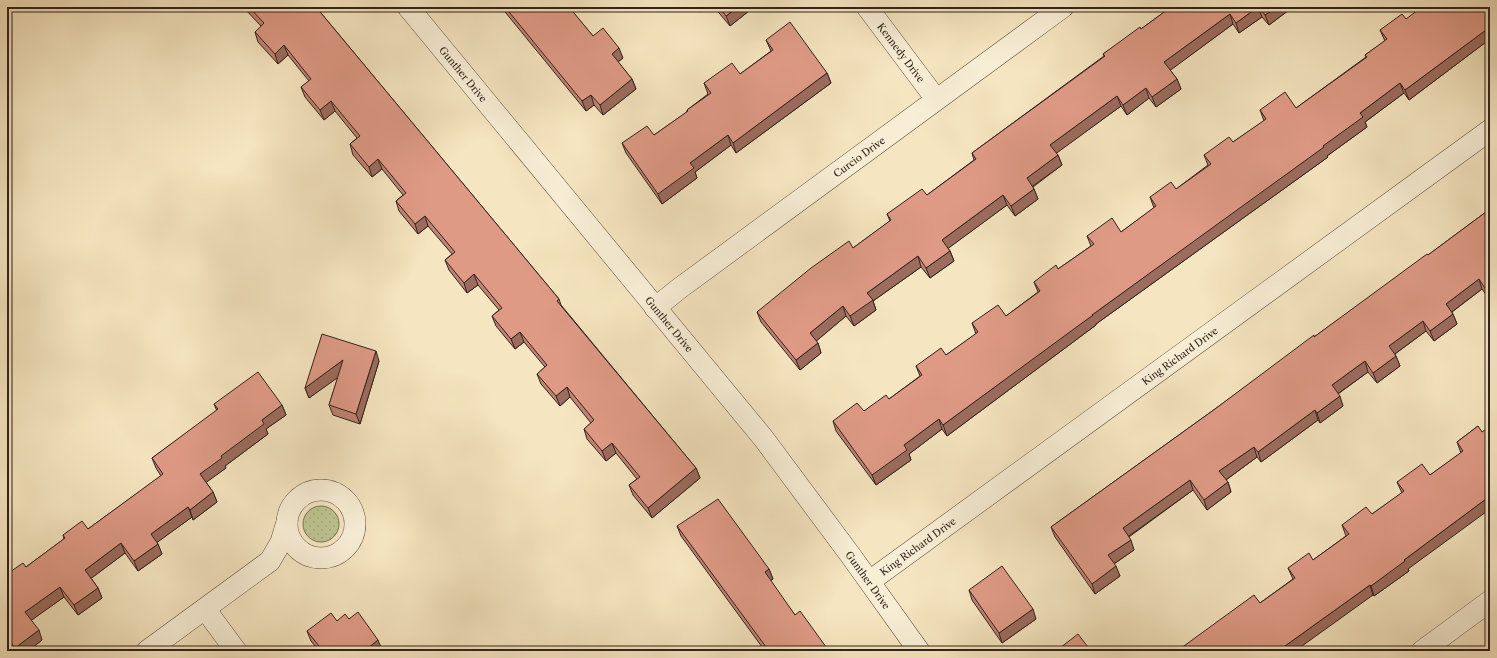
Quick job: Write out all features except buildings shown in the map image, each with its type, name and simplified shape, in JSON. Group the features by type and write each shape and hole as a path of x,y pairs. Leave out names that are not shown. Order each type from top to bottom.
{"street":[{"name":"Gunther Drive","path":"408,7 764,439 870,581 920,651"},
{"name":"Kennedy Drive","path":"867,7 936,99"},
{"name":"Curcio Drive","path":"655,308 936,99 1063,7"},
{"name":"King Richard Drive","path":"870,581 1490,130"},
{"path":"147,651 270,561 281,542 289,513 294,503 302,495 323,489 335,492 345,499 352,508 356,519 355,531 351,542 344,551 322,559 312,557 270,561"},
{"path":"287,522 288,535 294,545 302,552 312,557"},
{"path":"1422,651 1490,601"},
{"path":"205,609 236,651"}],"green space":[{"path":"325,506 334,511 338,517 338,531 334,537 325,542 317,542 308,537 304,531 303,520 308,511 314,507"}]}
